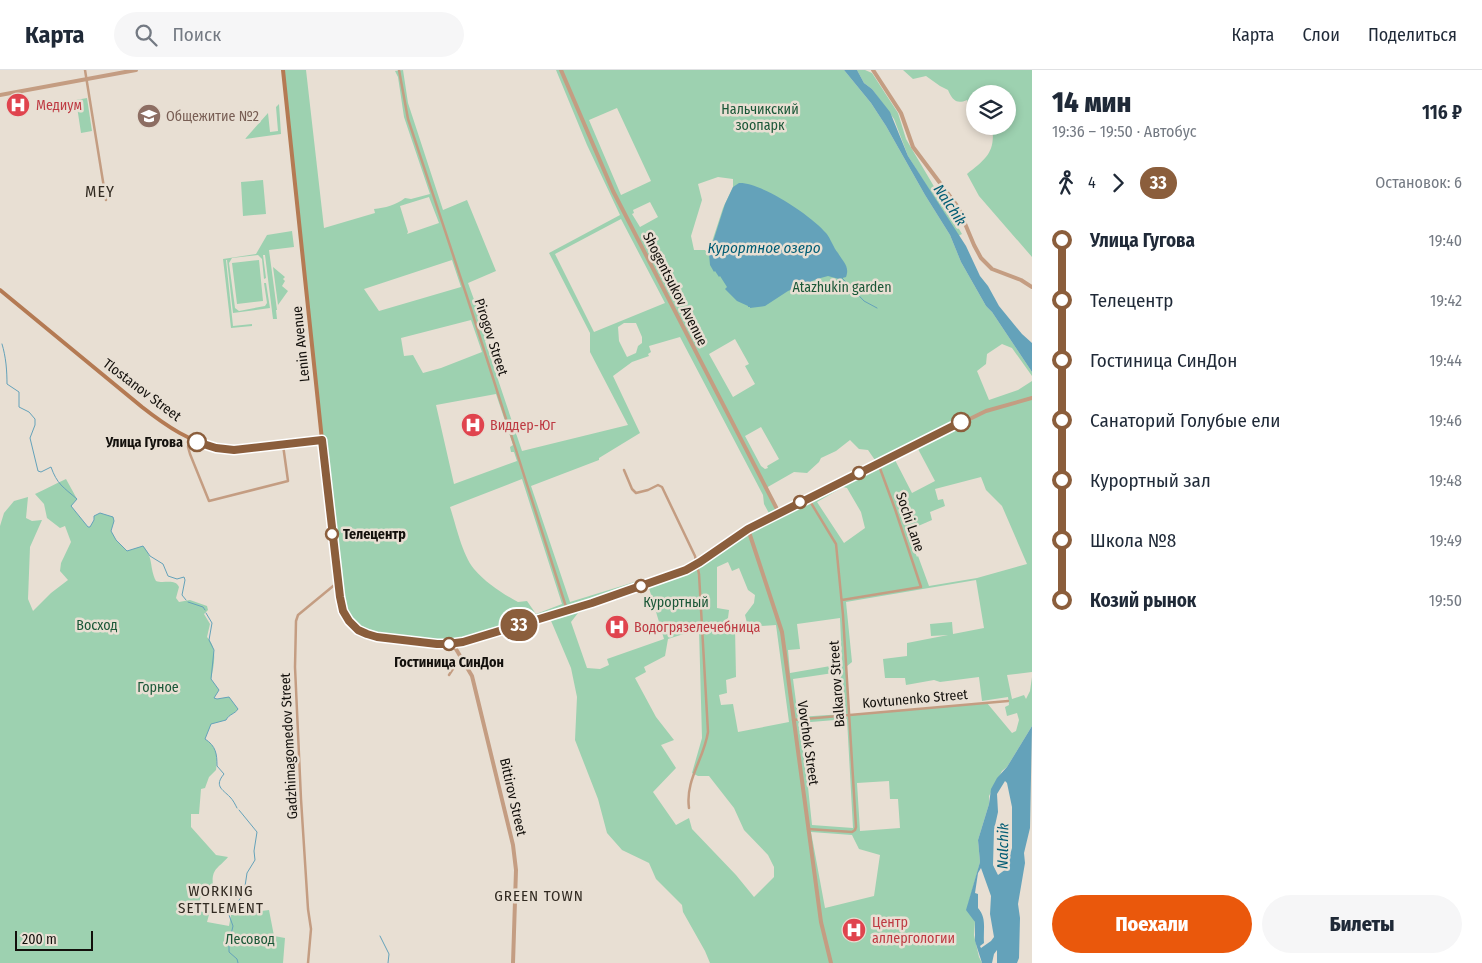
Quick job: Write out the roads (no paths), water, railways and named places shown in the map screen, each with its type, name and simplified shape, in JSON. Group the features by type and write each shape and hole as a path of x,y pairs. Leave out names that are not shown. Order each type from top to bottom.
{"main road":[{"name":"Lenin Avenue","path":"283,70 322,440"},
{"name":"Tlostanov Street","path":"0,290 151,414 190,438 206,445 227,450 322,440"}],"street":[{"path":"85,70 106,200"},
{"path":"0,95 136,70"},
{"name":"Pirogov Street","path":"399,70 408,119 567,610"},
{"name":"Shogentsukov Avenue","path":"561,70 613,191 779,514"},
{"path":"873,70 903,116 913,147 958,207 974,245 982,258 992,269 1022,280 1032,287"},
{"path":"453,644 567,610 681,572 697,564 748,529 878,463 986,411 1032,398"},
{"path":"190,438 188,447 190,454 209,501 288,481 283,445"},
{"name":"Lenin Avenue","path":"322,440 338,582 341,604 345,615 358,630 377,637 453,644"},
{"name":"Sochi Lane","path":"842,600 921,587 878,463"},
{"path":"624,470 633,491 644,491 658,485 662,487 695,556 699,574 708,732 690,784 689,808"},
{"name":"Balkarov Street","path":"808,498 836,544 842,600 856,829 852,832 808,829"},
{"name":"Vovchok Street","path":"748,529 780,623 821,922 831,963"},
{"name":"Gadzhimagomedov Street","path":"308,963 311,929 300,791 295,667 296,621 298,615 338,582"},
{"name":"Bittirov Street","path":"453,644 468,669 473,682 513,845 516,870 514,963"},
{"path":"449,675 460,658"},
{"name":"Kovtunenko Street","path":"793,720 1008,701"}],"water":[{"path":"844,70 857,70 864,83 872,89 890,112 908,156 966,246 980,276 999,306 1032,343 1032,372 986,306 961,262 950,235 886,126 871,103"},
{"name":"Курортное озеро","path":"739,183 748,184 773,194 810,218 828,235 845,264 847,270 846,277 839,279 828,276 817,279 788,291 765,306 750,308 737,301 725,289 727,287 720,276 714,272 710,265 709,254 725,204 733,187"},
{"path":"1032,726 1030,828 1024,853 1025,863 1018,904 1020,918 1019,958 1017,963 997,963 997,950 992,963 982,963 975,941 975,922 966,910 980,862 978,840 989,804 991,789 997,778 1007,767","holes":["1005,781 1012,807 1012,848 1006,869 998,875 993,865 994,830 998,812 997,794","981,868 991,896 990,914 994,937 981,948 980,946 984,943 984,920 978,908 978,894 975,893 978,873"]}],"waterway":[{"path":"842,278 864,301 877,308"},
{"path":"2,344 7,384 19,392 19,407 29,412 35,419 35,425 30,438 38,471 41,472 51,467 58,481 77,499 71,506 88,527 90,527 94,520 94,516 100,513 113,517 114,521 111,531 116,540 127,551 143,546 150,556 163,564 168,576 177,579 184,577 182,595 186,600"},
{"path":"188,602 203,607 205,610"},
{"path":"206,613 212,623 209,640 214,650 211,679 219,690 214,698 229,697 238,709 226,720 211,724 205,739 214,747 217,766 224,774 219,784 220,787 231,798 237,808"},
{"path":"238,963 237,959 229,952 233,926 229,915 244,893 247,873 255,860 254,851 257,832 239,810"},
{"path":"380,936 389,954 388,963"}],"place":[{"name":"Медиум","path":"18,105"},
{"name":"Общежитие №2","path":"149,116"},
{"name":"Виддер-Юг","path":"473,425"},
{"name":"Улица Гугова","path":"197,442"},
{"name":"Телецентр","path":"332,534"},
{"name":"Водогрязелечебница","path":"617,627"},
{"name":"Гостиница СинДон","path":"449,644"},
{"name":"Центр аллергологии","path":"854,930"}],"district":[{"name":"MEY","path":"100,191"},
{"name":"GREEN TOWN","path":"539,896"},
{"name":"WORKING SETTLEMENT","path":"221,900"}],"park label":[{"name":"Нальчикский зоопарк","path":"760,118"},
{"name":"Atazhukin garden","path":"842,287"},
{"name":"Курортный","path":"676,602"},
{"name":"Восход","path":"97,625"},
{"name":"Горное","path":"158,687"},
{"name":"Лесовод","path":"250,939"}],"water label":[{"name":"Nalchik","path":"950,205"},
{"name":"Nalchik","path":"1003,846"}]}
